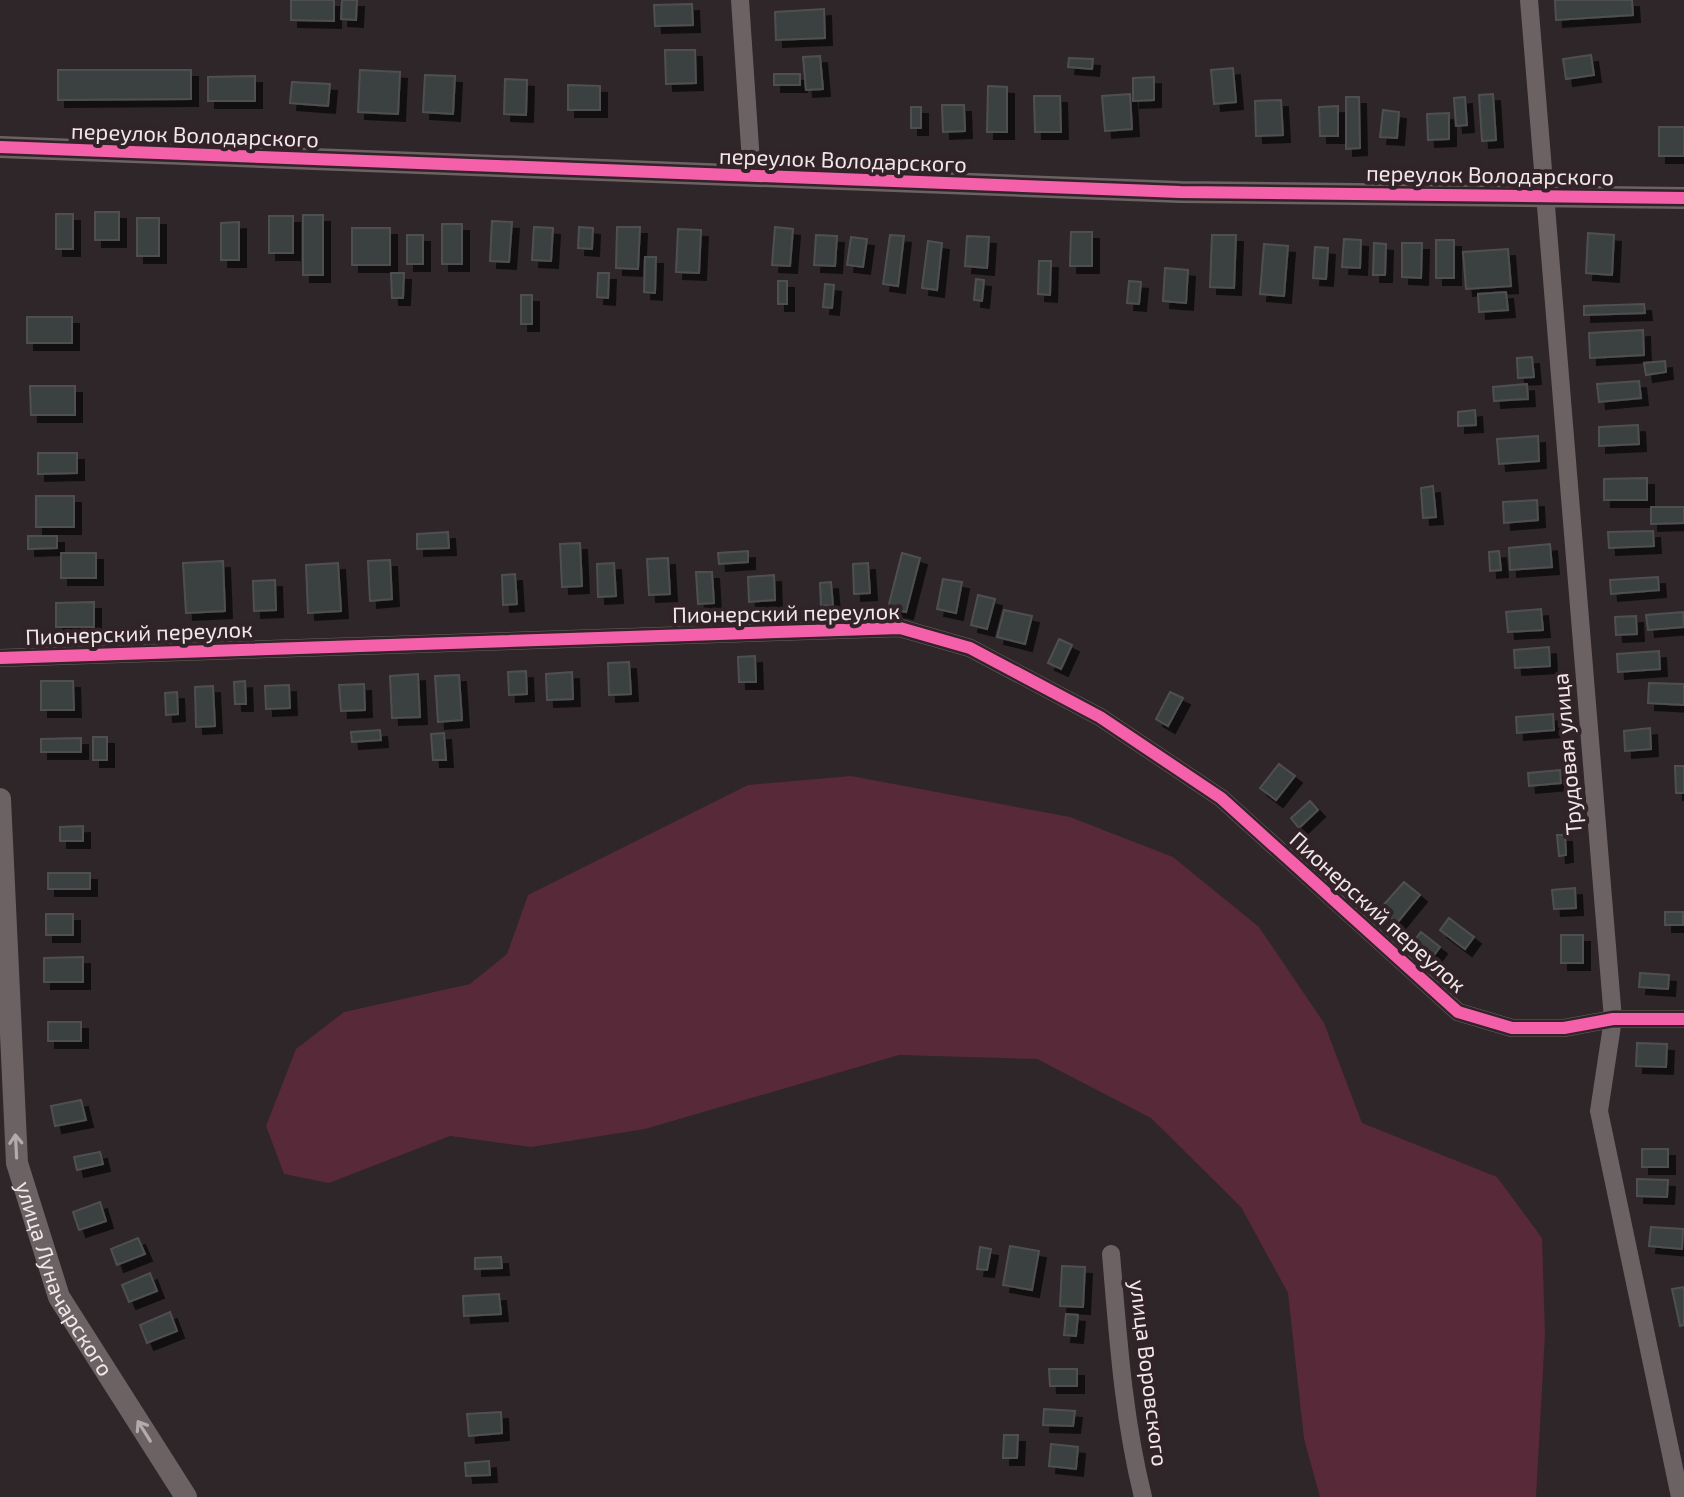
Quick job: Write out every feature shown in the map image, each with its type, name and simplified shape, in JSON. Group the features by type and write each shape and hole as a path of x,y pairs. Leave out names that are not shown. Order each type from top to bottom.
{"street":[{"path":"740,0 752,177"},
{"name":"Трудовая улица","path":"1529,0 1613,1019 1599,1111 1680,1497"},
{"name":"переулок Володарского","path":"0,147 1180,192 1684,198"},
{"name":"Пионерский переулок","path":"0,658 900,628 970,648 1100,717 1221,798 1458,1012 1512,1028 1564,1028 1613,1019 1684,1019"},
{"name":"улица Луначарского","path":"0,799 17,1163 59,1297 186,1497"},
{"name":"улица Воровского","path":"1111,1254 1132,1454 1143,1497"}],"shaded area":[{"path":"851,776 1070,817 1173,857 1259,927 1324,1023 1362,1123 1497,1177 1542,1238 1545,1334 1536,1497 1320,1497 1304,1439 1288,1293 1241,1207 1151,1118 1037,1059 899,1055 645,1129 531,1147 450,1136 329,1183 284,1174 266,1126 296,1049 344,1012 470,984 507,954 528,895 748,785"}],"building":[{"path":"291,0 334,0 334,21 291,20"},
{"path":"342,0 357,0 356,20 341,19"},
{"path":"1555,0 1632,0 1633,15 1556,20"},
{"path":"692,4 693,25 655,26 654,5"},
{"path":"824,9 825,38 776,40 775,12"},
{"path":"665,50 695,50 696,83 666,84"},
{"path":"1591,55 1594,75 1566,79 1563,59"},
{"path":"820,56 823,89 806,90 803,57"},
{"path":"1069,58 1093,59 1092,69 1068,67"},
{"path":"1233,68 1236,102 1214,104 1211,70"},
{"path":"58,70 191,70 191,99 58,100"},
{"path":"360,70 400,72 398,114 358,112"},
{"path":"774,74 800,74 800,85 774,85"},
{"path":"425,75 455,76 453,114 423,112"},
{"path":"255,76 255,101 208,101 208,77"},
{"path":"1154,77 1154,100 1133,101 1133,78"},
{"path":"505,79 527,80 526,115 504,114"},
{"path":"292,82 330,84 328,106 290,103"},
{"path":"568,85 600,86 600,110 568,110"},
{"path":"988,86 1007,87 1007,132 987,132"},
{"path":"1130,94 1132,129 1105,131 1102,96"},
{"path":"1493,94 1496,140 1482,141 1479,95"},
{"path":"1034,96 1060,96 1061,132 1035,132"},
{"path":"1346,97 1359,97 1360,148 1346,149"},
{"path":"1465,97 1467,125 1456,126 1454,98"},
{"path":"1281,100 1283,135 1256,136 1255,101"},
{"path":"942,105 964,105 965,131 943,132"},
{"path":"1338,106 1338,136 1320,136 1319,107"},
{"path":"911,107 921,107 921,128 911,128"},
{"path":"1383,110 1399,112 1397,138 1380,137"},
{"path":"1449,113 1449,139 1428,140 1427,114"},
{"path":"1659,127 1684,127 1684,156 1659,156"},
{"path":"95,212 119,212 119,240 95,240"},
{"path":"56,214 73,214 73,249 56,249"},
{"path":"303,215 323,215 323,275 303,275"},
{"path":"269,216 293,216 293,253 269,253"},
{"path":"137,218 159,218 159,256 137,256"},
{"path":"492,221 512,222 509,262 490,261"},
{"path":"239,222 239,260 221,260 221,223"},
{"path":"442,224 462,224 462,264 442,264"},
{"path":"534,227 553,228 551,261 532,260"},
{"path":"579,227 593,228 592,249 578,248"},
{"path":"617,227 640,227 638,269 616,268"},
{"path":"775,227 793,229 790,266 772,265"},
{"path":"352,228 390,228 390,265 352,265"},
{"path":"678,229 701,230 699,273 676,272"},
{"path":"1071,232 1092,232 1092,266 1070,266"},
{"path":"1588,233 1614,235 1612,275 1586,273"},
{"path":"407,235 423,235 423,264 407,264"},
{"path":"816,235 837,236 835,266 814,265"},
{"path":"890,235 904,236 898,286 883,284"},
{"path":"1212,235 1236,235 1234,288 1210,287"},
{"path":"967,236 989,237 987,268 965,266"},
{"path":"851,237 867,239 863,267 847,265"},
{"path":"1344,239 1361,240 1360,268 1342,267"},
{"path":"1436,240 1454,240 1454,278 1436,278"},
{"path":"928,241 942,243 937,290 922,288"},
{"path":"1374,243 1386,244 1385,275 1373,275"},
{"path":"1402,243 1422,243 1421,278 1402,277"},
{"path":"1264,244 1288,246 1284,296 1260,294"},
{"path":"1315,247 1328,248 1326,279 1313,278"},
{"path":"1508,249 1511,286 1466,289 1463,252"},
{"path":"645,257 656,257 655,293 644,292"},
{"path":"1039,261 1051,261 1050,295 1038,294"},
{"path":"1165,268 1188,270 1186,303 1163,301"},
{"path":"391,273 404,273 403,298 392,298"},
{"path":"598,273 609,273 608,298 597,297"},
{"path":"976,279 984,280 982,301 974,300"},
{"path":"778,281 787,281 787,304 778,304"},
{"path":"1129,281 1141,282 1139,304 1127,303"},
{"path":"825,284 834,285 832,308 823,307"},
{"path":"1506,292 1508,310 1479,312 1478,294"},
{"path":"521,295 532,295 532,324 521,324"},
{"path":"1644,304 1645,313 1584,315 1584,306"},
{"path":"27,317 72,317 72,343 27,343"},
{"path":"1643,330 1644,355 1590,358 1589,333"},
{"path":"1532,357 1534,377 1518,378 1517,358"},
{"path":"1665,361 1666,372 1646,375 1644,363"},
{"path":"1639,381 1641,398 1599,402 1597,384"},
{"path":"1527,384 1528,399 1494,401 1493,387"},
{"path":"30,386 75,386 75,415 31,415"},
{"path":"1475,410 1476,425 1458,426 1458,412"},
{"path":"1638,425 1639,444 1599,446 1599,427"},
{"path":"1538,436 1539,461 1499,464 1497,439"},
{"path":"38,453 77,453 77,473 38,474"},
{"path":"1647,478 1647,500 1604,500 1604,479"},
{"path":"1433,486 1436,517 1423,518 1421,488"},
{"path":"36,496 74,496 74,527 36,527"},
{"path":"1537,500 1538,520 1504,523 1503,502"},
{"path":"1651,507 1684,507 1684,523 1651,524"},
{"path":"1653,531 1654,546 1609,548 1608,532"},
{"path":"448,532 449,548 417,549 417,534"},
{"path":"28,536 57,536 57,548 28,549"},
{"path":"580,543 582,586 562,587 560,544"},
{"path":"1550,544 1552,567 1510,570 1509,548"},
{"path":"748,551 748,562 719,564 718,553"},
{"path":"1499,551 1501,570 1490,571 1489,552"},
{"path":"61,553 96,553 96,578 61,578"},
{"path":"902,553 920,558 906,612 888,608"},
{"path":"668,558 670,594 649,595 647,559"},
{"path":"390,560 392,599 370,601 368,561"},
{"path":"223,561 225,611 186,613 183,563"},
{"path":"338,563 341,611 308,613 306,565"},
{"path":"614,563 616,596 598,597 597,564"},
{"path":"868,563 870,593 854,594 853,564"},
{"path":"696,572 712,572 714,603 698,604"},
{"path":"515,574 517,604 503,605 502,575"},
{"path":"774,575 775,600 749,602 748,577"},
{"path":"1658,577 1659,590 1611,594 1610,580"},
{"path":"943,579 962,582 956,613 937,609"},
{"path":"275,580 276,610 254,611 253,581"},
{"path":"831,582 833,605 821,606 820,583"},
{"path":"978,595 995,599 987,629 971,625"},
{"path":"94,602 94,627 56,627 56,603"},
{"path":"1541,609 1543,630 1508,632 1506,612"},
{"path":"1004,610 1032,616 1025,644 997,637"},
{"path":"1683,612 1684,627 1648,630 1646,615"},
{"path":"1636,616 1637,634 1616,635 1615,617"},
{"path":"1059,639 1072,645 1061,669 1048,663"},
{"path":"1549,647 1550,666 1515,668 1514,650"},
{"path":"1659,651 1660,669 1618,672 1617,654"},
{"path":"755,656 756,682 739,682 738,657"},
{"path":"629,662 631,694 609,695 608,663"},
{"path":"526,671 527,694 509,695 508,672"},
{"path":"572,672 573,699 547,700 546,674"},
{"path":"418,674 420,717 392,718 390,676"},
{"path":"459,675 462,720 438,722 435,676"},
{"path":"41,681 73,681 74,710 41,710"},
{"path":"245,681 246,704 235,704 234,682"},
{"path":"1649,683 1684,684 1684,705 1648,703"},
{"path":"364,684 365,710 341,711 339,685"},
{"path":"289,685 290,708 266,709 265,686"},
{"path":"213,686 215,726 196,727 195,687"},
{"path":"177,692 178,714 166,715 165,693"},
{"path":"1170,692 1183,698 1168,726 1156,719"},
{"path":"1553,714 1554,730 1517,733 1516,717"},
{"path":"1650,728 1651,749 1625,751 1624,731"},
{"path":"380,730 381,740 352,742 351,732"},
{"path":"444,733 446,760 433,760 431,734"},
{"path":"93,737 107,737 107,760 93,760"},
{"path":"81,738 81,752 41,752 41,739"},
{"path":"1279,764 1295,776 1276,800 1260,788"},
{"path":"1675,766 1684,766 1684,793 1676,793"},
{"path":"1560,770 1561,783 1529,786 1528,773"},
{"path":"1310,801 1318,810 1299,828 1291,818"},
{"path":"83,826 83,841 60,841 60,827"},
{"path":"1557,835 1565,835 1566,855 1559,856"},
{"path":"48,873 90,873 90,889 48,889"},
{"path":"1404,882 1420,895 1397,923 1380,909"},
{"path":"1575,888 1576,908 1554,909 1552,890"},
{"path":"1665,912 1683,912 1683,925 1665,925"},
{"path":"46,914 73,914 73,935 46,935"},
{"path":"1449,918 1474,937 1465,949 1440,930"},
{"path":"1421,932 1440,947 1429,962 1409,947"},
{"path":"1561,935 1583,935 1583,963 1561,963"},
{"path":"83,957 83,982 44,982 44,958"},
{"path":"1640,973 1669,975 1668,989 1639,987"},
{"path":"48,1022 81,1022 81,1041 48,1041"},
{"path":"1637,1043 1667,1044 1666,1067 1636,1066"},
{"path":"81,1100 86,1120 55,1126 51,1106"},
{"path":"1642,1149 1668,1149 1668,1167 1642,1167"},
{"path":"100,1152 103,1164 77,1170 74,1157"},
{"path":"1637,1179 1668,1180 1667,1197 1637,1196"},
{"path":"100,1202 106,1221 79,1230 73,1212"},
{"path":"1651,1227 1683,1229 1682,1249 1649,1246"},
{"path":"138,1238 145,1254 117,1265 111,1249"},
{"path":"1010,1246 1039,1251 1032,1290 1003,1285"},
{"path":"980,1247 991,1249 987,1270 977,1269"},
{"path":"501,1257 502,1268 475,1269 475,1258"},
{"path":"1062,1266 1085,1267 1083,1307 1060,1306"},
{"path":"150,1273 157,1291 129,1302 122,1285"},
{"path":"1684,1287 1684,1325 1680,1326 1672,1289"},
{"path":"499,1294 501,1314 464,1316 463,1296"},
{"path":"170,1312 177,1331 147,1343 140,1325"},
{"path":"1066,1314 1078,1315 1076,1336 1064,1335"},
{"path":"1049,1369 1077,1369 1077,1386 1050,1386"},
{"path":"1044,1409 1075,1411 1073,1426 1043,1425"},
{"path":"501,1412 502,1433 469,1436 467,1414"},
{"path":"1004,1435 1018,1435 1017,1458 1003,1458"},
{"path":"1051,1444 1078,1447 1076,1469 1049,1466"},
{"path":"489,1461 490,1475 466,1476 465,1463"}],"cycle path":[{"path":"0,147 1180,192 1684,198"},
{"path":"0,658 900,628 970,648 1100,717 1221,798 1458,1012 1512,1028 1564,1028 1613,1019 1684,1019"}]}
